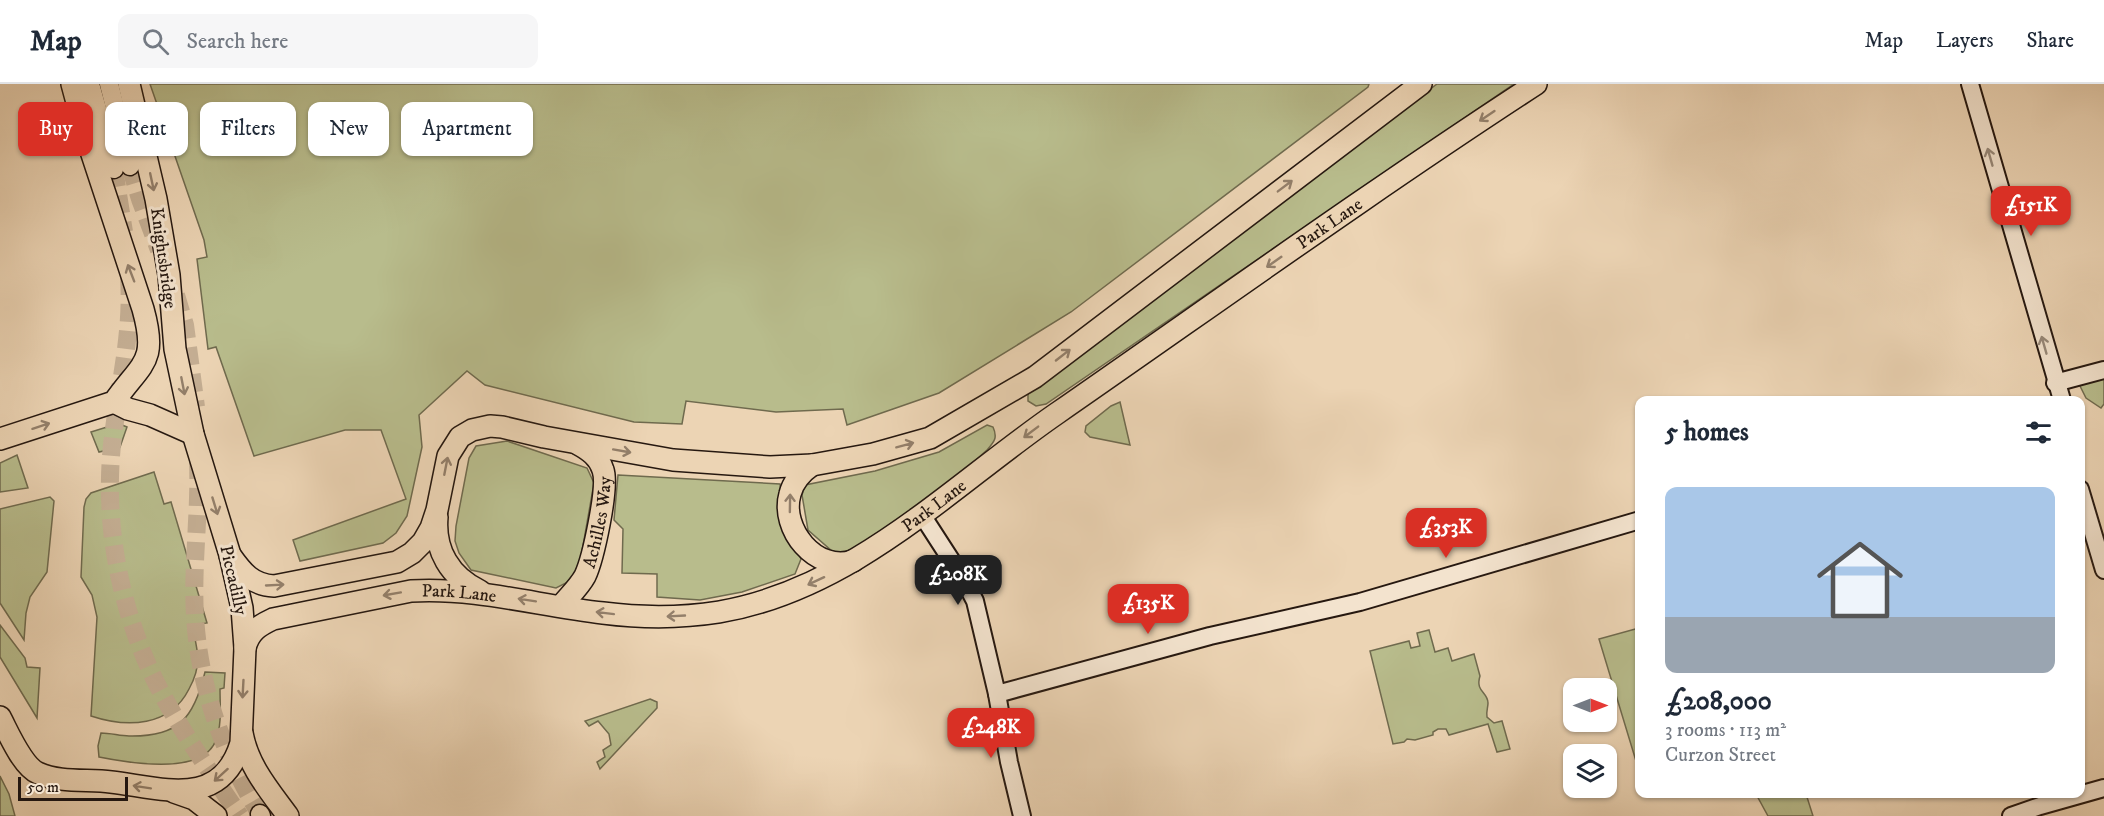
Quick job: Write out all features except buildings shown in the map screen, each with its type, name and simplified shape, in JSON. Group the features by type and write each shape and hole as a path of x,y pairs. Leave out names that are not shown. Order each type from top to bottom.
{"highway":[{"name":"Knightsbridge","path":"72,84 89,146 143,309 149,337 145,363 114,402"},
{"name":"Knightsbridge","path":"129,84 156,200 168,275 175,349 193,434"},
{"path":"492,594 469,586 452,571 439,547 436,530 437,510 448,456 460,437 472,430 489,426 502,427 686,462 770,466 812,465 873,454 930,438 1035,377 1421,84"},
{"name":"Park Lane","path":"245,648 250,634 273,619 411,591 453,590 492,594 601,613 650,617 721,611 784,594 818,580 853,561 922,515 1057,413 1387,182 1536,84"},
{"path":"0,439 114,402 193,434"},
{"name":"Piccadilly","path":"193,434 230,555 242,608 245,648 242,730"},
{"name":"Achilles Way","path":"561,606 578,587 591,561 605,478 599,460 588,449 574,442"},
{"path":"812,465 798,478 789,496 788,505 794,527 806,548 813,555 839,564 853,561"},
{"path":"230,555 240,571 248,578 264,585 274,586 397,562 412,553 423,542 437,510"},
{"path":"0,717 24,761 36,773 53,778 111,782 173,792 194,799 216,816"},
{"path":"173,792 202,787 223,774 237,754 242,730"},
{"path":"242,730 248,755 257,773 288,816"}],"main road":[{"path":"90,84 122,168 109,84"}],"street":[{"path":"1970,84 2056,393 2104,370"},
{"path":"2085,506 2104,570"},
{"path":"922,515 975,601 1022,816"},
{"path":"997,694 1204,638 1360,602 1635,521"},
{"path":"2085,794 2104,788"},
{"path":"2011,816 2071,798"}],"green space":[{"path":"150,84 1369,84 1071,312 939,393 847,425 843,409 776,412 686,401 682,424 634,422 485,385 467,371 419,415 422,447 407,516 396,533 383,543 300,561 293,540 406,499 381,430 345,430 254,456 216,347 208,349 197,259 207,257 204,240 175,156 188,156 188,102 156,102"},
{"path":"1437,84 1514,84 1046,404 1036,406 1028,401 1028,392"},
{"path":"2104,377 2104,404 2101,408 2086,398 2079,384"},
{"path":"1120,402 1130,445 1090,437 1085,432 1086,426 1111,406"},
{"path":"122,425 127,427 120,447 99,452 91,432"},
{"path":"987,425 993,427 995,437 987,450 915,514 847,555 832,551 808,530 802,495 805,485 875,471 939,452"},
{"path":"507,441 587,468 594,483 581,557 572,580 556,588 471,570 459,553 455,541 469,458 476,446"},
{"path":"17,455 28,488 0,492 0,463"},
{"path":"154,472 164,504 171,502 207,623 193,625 197,665 191,685 181,702 171,711 146,721 133,723 105,720 91,716 97,617 92,595 81,577 84,507 91,493"},
{"path":"618,475 780,484 784,520 801,559 795,574 742,592 700,600 657,597 657,574 622,573 623,529 614,520"},
{"path":"50,497 54,501 47,572 30,597 24,640 0,603 0,509"},
{"path":"0,625 25,658 27,667 40,668 37,718 0,657"},
{"path":"1635,629 1635,758 1617,698 1617,678 1611,678 1599,639"},
{"path":"1429,630 1435,652 1448,648 1452,661 1474,654 1480,676 1480,689 1488,703 1487,717 1494,723 1502,721 1510,749 1497,752 1488,724 1449,735 1446,729 1438,729 1433,732 1433,735 1415,740 1407,739 1404,742 1393,744 1370,651 1409,641 1411,648 1420,646 1417,633"},
{"path":"205,672 225,673 224,688 220,689 218,734 208,751 196,759 164,764 146,764 99,757 98,746 101,733 126,736 146,735 160,733 182,722 196,702"},
{"path":"650,699 657,702 657,708 600,769 597,762 605,757 603,750 611,745 609,734 598,721 589,726 585,721"},
{"path":"0,776 9,794 15,816 0,816"},
{"path":"1758,798 1807,798 1813,816 1768,816"}],"tunnel":[{"path":"130,166 159,250"},
{"path":"114,169 124,232"},
{"path":"129,277 127,341 110,474 110,504 116,562 130,618 160,691 240,816"},
{"path":"176,295 185,325 196,407"},
{"path":"198,461 194,597 197,642 215,719 235,768 260,814"}]}
